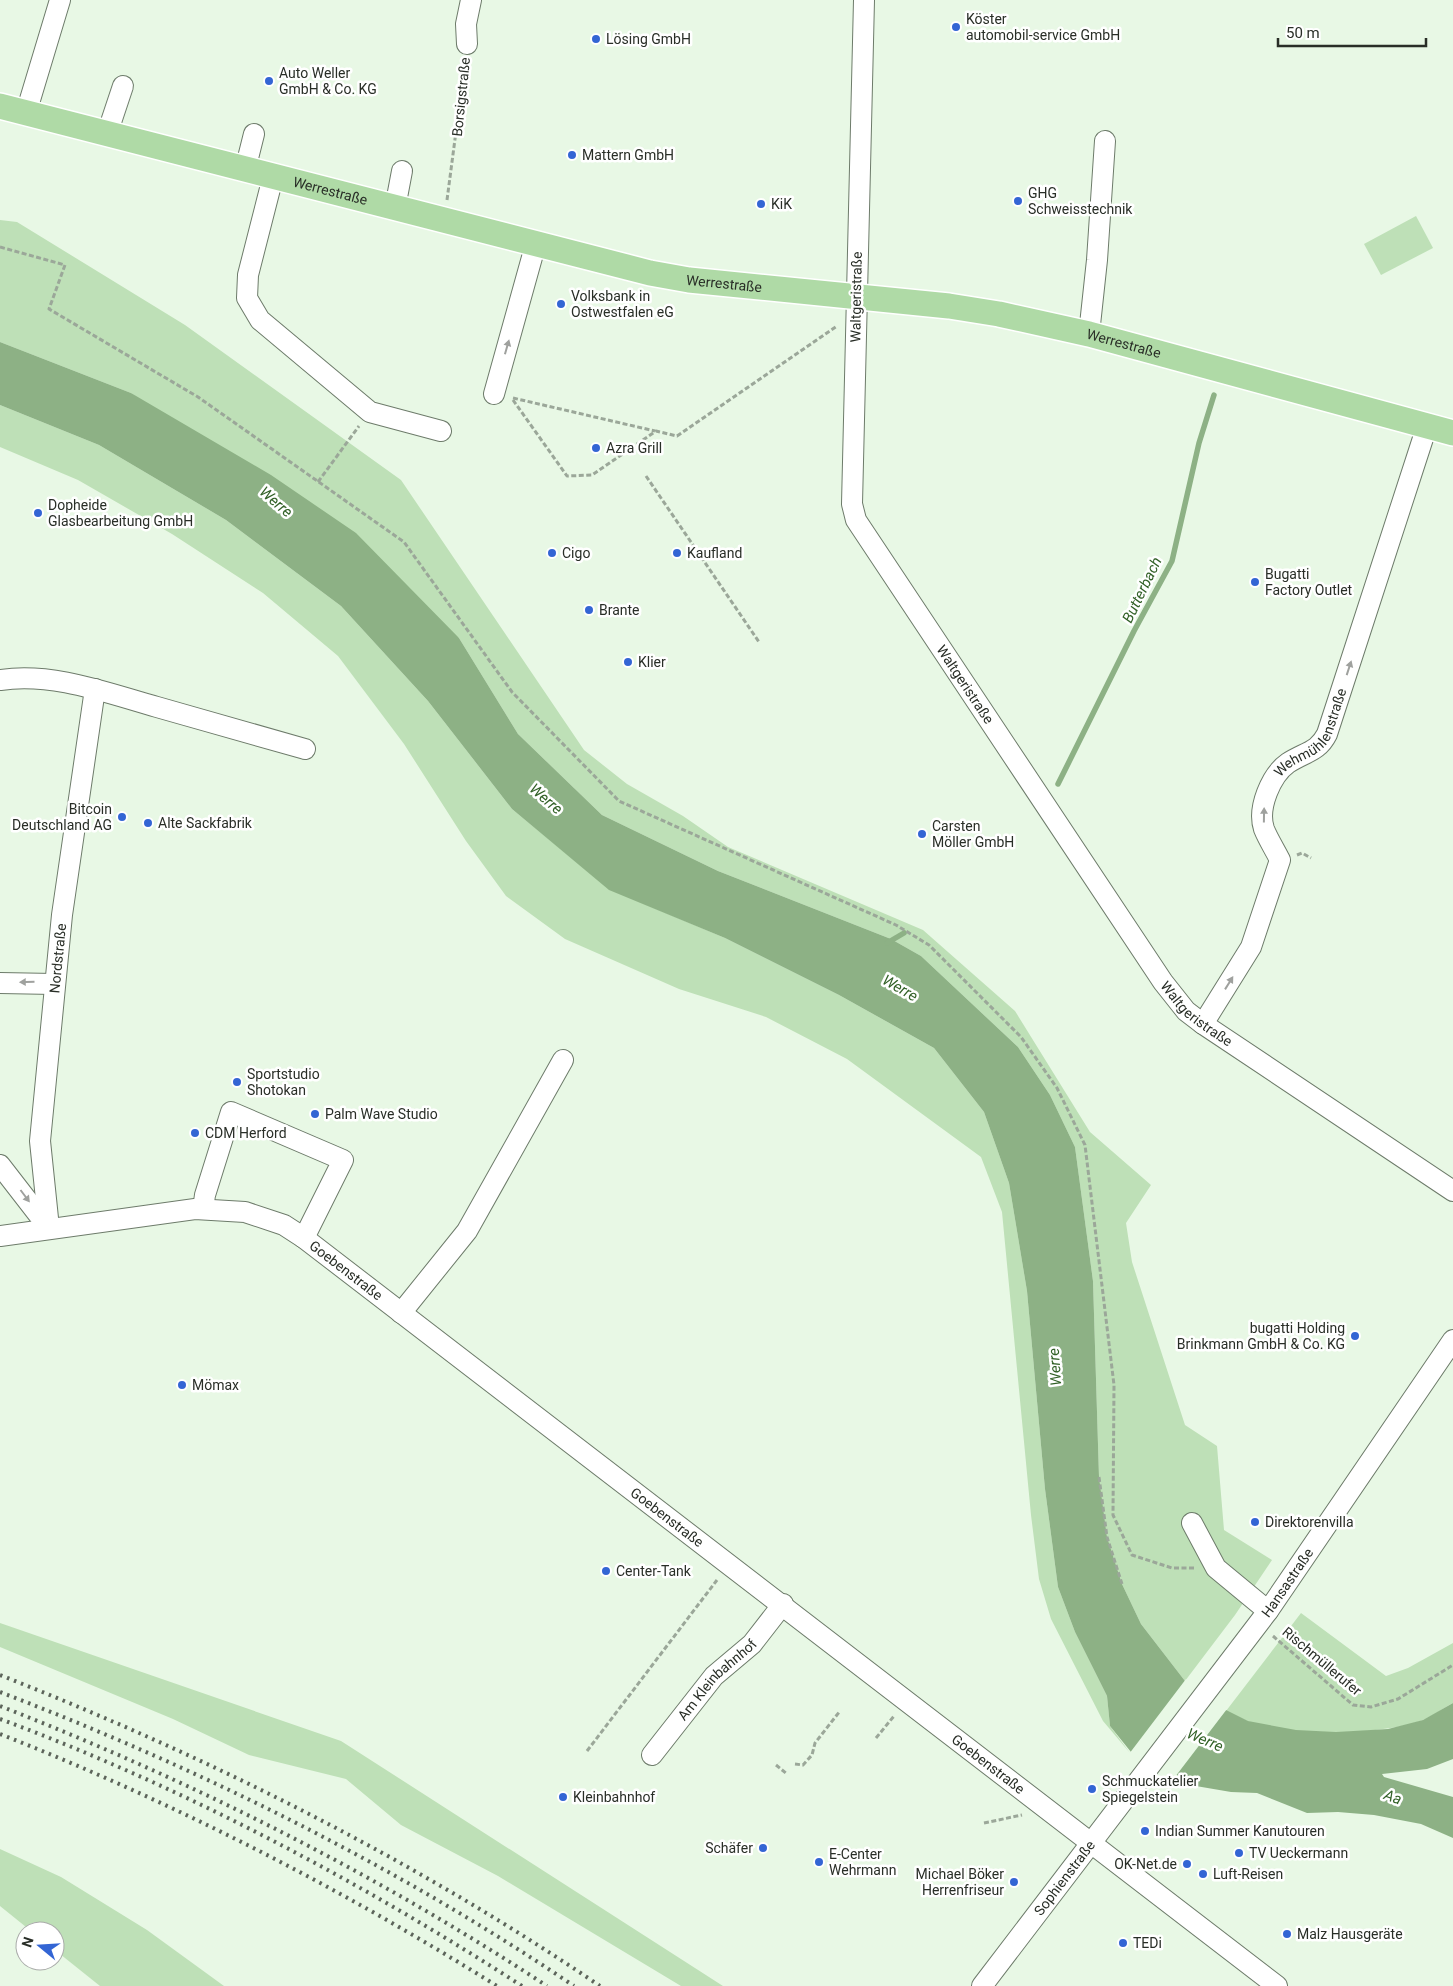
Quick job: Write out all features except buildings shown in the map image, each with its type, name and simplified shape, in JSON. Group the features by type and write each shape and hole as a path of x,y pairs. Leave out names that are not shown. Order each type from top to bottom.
{"main road":[{"name":"Werrestraße","path":"0,106 650,273 856,304 989,312 1089,334 1453,433"}],"street":[{"path":"26,113 60,0"},
{"name":"Borsigstraße","path":"467,44 466,24 471,0"},
{"name":"Waltgeristraße","path":"864,0 852,504 856,520 1163,982 1186,1011 1202,1024 1453,1191"},
{"path":"107,134 123,86"},
{"path":"245,170 254,134"},
{"path":"1089,334 1098,260 1105,141"},
{"path":"395,208 402,171"},
{"path":"273,177 248,275 247,298 260,320 370,412 441,431"},
{"path":"503,396 536,243"},
{"name":"Wehmühlenstraße","path":"1202,1024 1251,947 1280,860 1263,827 1264,806 1270,786 1276,774 1287,764 1321,747 1327,734 1427,426"},
{"path":"0,680 36,678 95,689 305,749"},
{"name":"Nordstraße","path":"49,1228 40,1141 54,984 95,689"},
{"path":"0,983 54,984"},
{"path":"401,1313 467,1231 563,1060"},
{"path":"203,1209 204,1195 231,1112 343,1160 304,1238"},
{"path":"0,1165 49,1228"},
{"name":"Goebenstraße","path":"0,1236 140,1215 203,1209 245,1212 284,1225 304,1238 783,1604 1044,1808 1091,1842 1277,1986"},
{"name":"Hansastraße","path":"1148,1770 1261,1622 1447,1361 1453,1340"},
{"path":"1192,1524 1216,1568 1261,1622"},
{"name":"Am Kleinbahnhof","path":"652,1755 714,1676 752,1644 783,1604"},
{"name":"Sophienstraße","path":"982,1986 1148,1770"}],"path":[{"name":"Borsigstraße","path":"448,193 467,44"},
{"path":"0,248 65,265 48,309 198,397 404,542 512,692 619,801 896,925 929,945 1021,1037 1057,1088 1085,1145 1114,1385 1112,1516 1132,1555 1172,1568 1216,1568"},
{"path":"503,396 676,436 856,304"},
{"path":"503,396 515,389"},
{"path":"503,396 567,476 592,475 656,431"},
{"path":"318,482 370,412"},
{"path":"646,476 759,642"},
{"path":"1099,1477 1107,1537 1122,1584"},
{"path":"588,1751 730,1564"},
{"name":"Rischmüllerufer","path":"1261,1622 1353,1705 1371,1707 1398,1699 1453,1665"},
{"path":"795,1764 803,1765 812,1755 815,1743 840,1711"},
{"path":"876,1738 893,1717"},
{"path":"776,1765 787,1774"},
{"path":"984,1823 1026,1814 1034,1821 1044,1808"}],"shaded area":[{"path":"1416,216 1433,248 1381,275 1364,244"},
{"path":"0,220 17,222 185,325 401,480 584,750 627,784 683,816 728,847 923,930 1015,1011 1090,1132 1151,1185 1126,1223 1132,1262 1185,1425 1217,1446 1224,1530 1272,1560 1235,1615 1185,1681 1141,1624 1122,1584 1107,1537 1099,1477 1093,1281 1075,1147 1050,1095 1018,1047 921,956 891,939 718,871 602,815 518,734 459,638 131,393 0,342"},
{"path":"0,405 99,445 226,520 341,606 428,701 512,809 609,889 725,938 839,995 934,1048 984,1112 1009,1183 1027,1291 1045,1489 1058,1587 1075,1632 1107,1696 1110,1726 1130,1753 1103,1721 1051,1619 1039,1579 1031,1515 1002,1212 981,1157 847,1059 766,1017 679,989 565,939 506,896 466,841 404,744 338,656 263,593 172,534 78,480 0,447"},
{"path":"1301,1613 1386,1676 1408,1668 1453,1643 1453,1703 1423,1720 1405,1725 1384,1729 1335,1732 1265,1726 1247,1721 1226,1711"},
{"path":"0,1623 341,1741 723,1986 681,1986 498,1876 401,1825 346,1779 249,1755 173,1719 0,1647"},
{"path":"0,1849 61,1877 147,1930 224,1986 100,1986 65,1958 65,1921 19,1921 0,1906"}],"water":[{"path":"0,342 131,393 271,475 356,533 459,638 518,734 602,815 718,871 891,939 921,956 1018,1047 1050,1095 1075,1147 1093,1281 1099,1477 1107,1537 1122,1584 1141,1624 1185,1681 1208,1701 1248,1721 1296,1730 1336,1732 1388,1729 1423,1720 1453,1703 1453,1759 1427,1769 1382,1774 1384,1777 1453,1797 1453,1838 1421,1824 1374,1815 1338,1812 1307,1813 1257,1793 1231,1792 1190,1785 1177,1775 1131,1752 1110,1726 1107,1696 1075,1632 1058,1587 1045,1489 1027,1291 1009,1183 984,1112 934,1048 839,995 725,938 609,890 512,809 428,701 341,606 226,520 99,445 0,405"}],"pier":[{"path":"1186,1679 1210,1699 1227,1709 1175,1777 1129,1754"}],"waterway":[{"name":"Butterbach","path":"1058,784 1134,631 1172,561 1199,443 1214,395"},
{"name":"Butterbach","path":"887,943 904,933"}],"railway":[{"path":"0,1675 156,1741 233,1776 309,1814 457,1896 600,1986"},
{"path":"0,1692 149,1753 295,1822 437,1900 574,1986"},
{"path":"0,1706 142,1766 281,1832 416,1905 547,1986"},
{"path":"0,1719 68,1745 135,1774 268,1838 398,1909 522,1986"},
{"path":"0,1734 128,1788 254,1848 377,1914 497,1986"}],"place":[{"name":"Köster automobil-service GmbH","path":"956,27"},
{"name":"Lösing GmbH","path":"596,39"},
{"name":"Auto Weller GmbH & Co. KG","path":"269,81"},
{"name":"Mattern GmbH","path":"572,155"},
{"name":"GHG Schweisstechnik","path":"1018,201"},
{"name":"KiK","path":"761,204"},
{"name":"Volksbank in Ostwestfalen eG","path":"561,304"},
{"name":"Azra Grill","path":"596,448"},
{"name":"Dopheide Glasbearbeitung GmbH","path":"38,513"},
{"name":"Cigo","path":"552,553"},
{"name":"Kaufland","path":"677,553"},
{"name":"Bugatti Factory Outlet","path":"1255,582"},
{"name":"Brante","path":"589,610"},
{"name":"Klier","path":"628,662"},
{"name":"Bitcoin Deutschland AG","path":"122,817"},
{"name":"Alte Sackfabrik","path":"148,823"},
{"name":"Carsten Möller GmbH","path":"922,834"},
{"name":"Sportstudio Shotokan","path":"237,1082"},
{"name":"Palm Wave Studio","path":"315,1114"},
{"name":"CDM Herford","path":"195,1133"},
{"name":"bugatti Holding Brinkmann GmbH & Co. KG","path":"1355,1336"},
{"name":"Mömax","path":"182,1385"},
{"name":"Direktorenvilla","path":"1255,1522"},
{"name":"Center-Tank","path":"606,1571"},
{"name":"Schmuckatelier Spiegelstein","path":"1092,1789"},
{"name":"Kleinbahnhof","path":"563,1797"},
{"name":"Indian Summer Kanutouren","path":"1145,1831"},
{"name":"Schäfer","path":"763,1848"},
{"name":"TV Ueckermann","path":"1239,1853"},
{"name":"E-Center Wehrmann","path":"819,1862"},
{"name":"OK-Net.de","path":"1187,1864"},
{"name":"Luft-Reisen","path":"1203,1874"},
{"name":"Michael Böker Herrenfriseur","path":"1014,1882"},
{"name":"Malz Hausgeräte","path":"1287,1934"},
{"name":"TEDi","path":"1123,1943"}],"water label":[{"name":"Werre","path":"276,502"},
{"name":"Werre","path":"546,799"},
{"name":"Werre","path":"900,988"},
{"name":"Werre","path":"1055,1367"},
{"name":"Werre","path":"1205,1740"},
{"name":"Aa","path":"1393,1797"}]}
